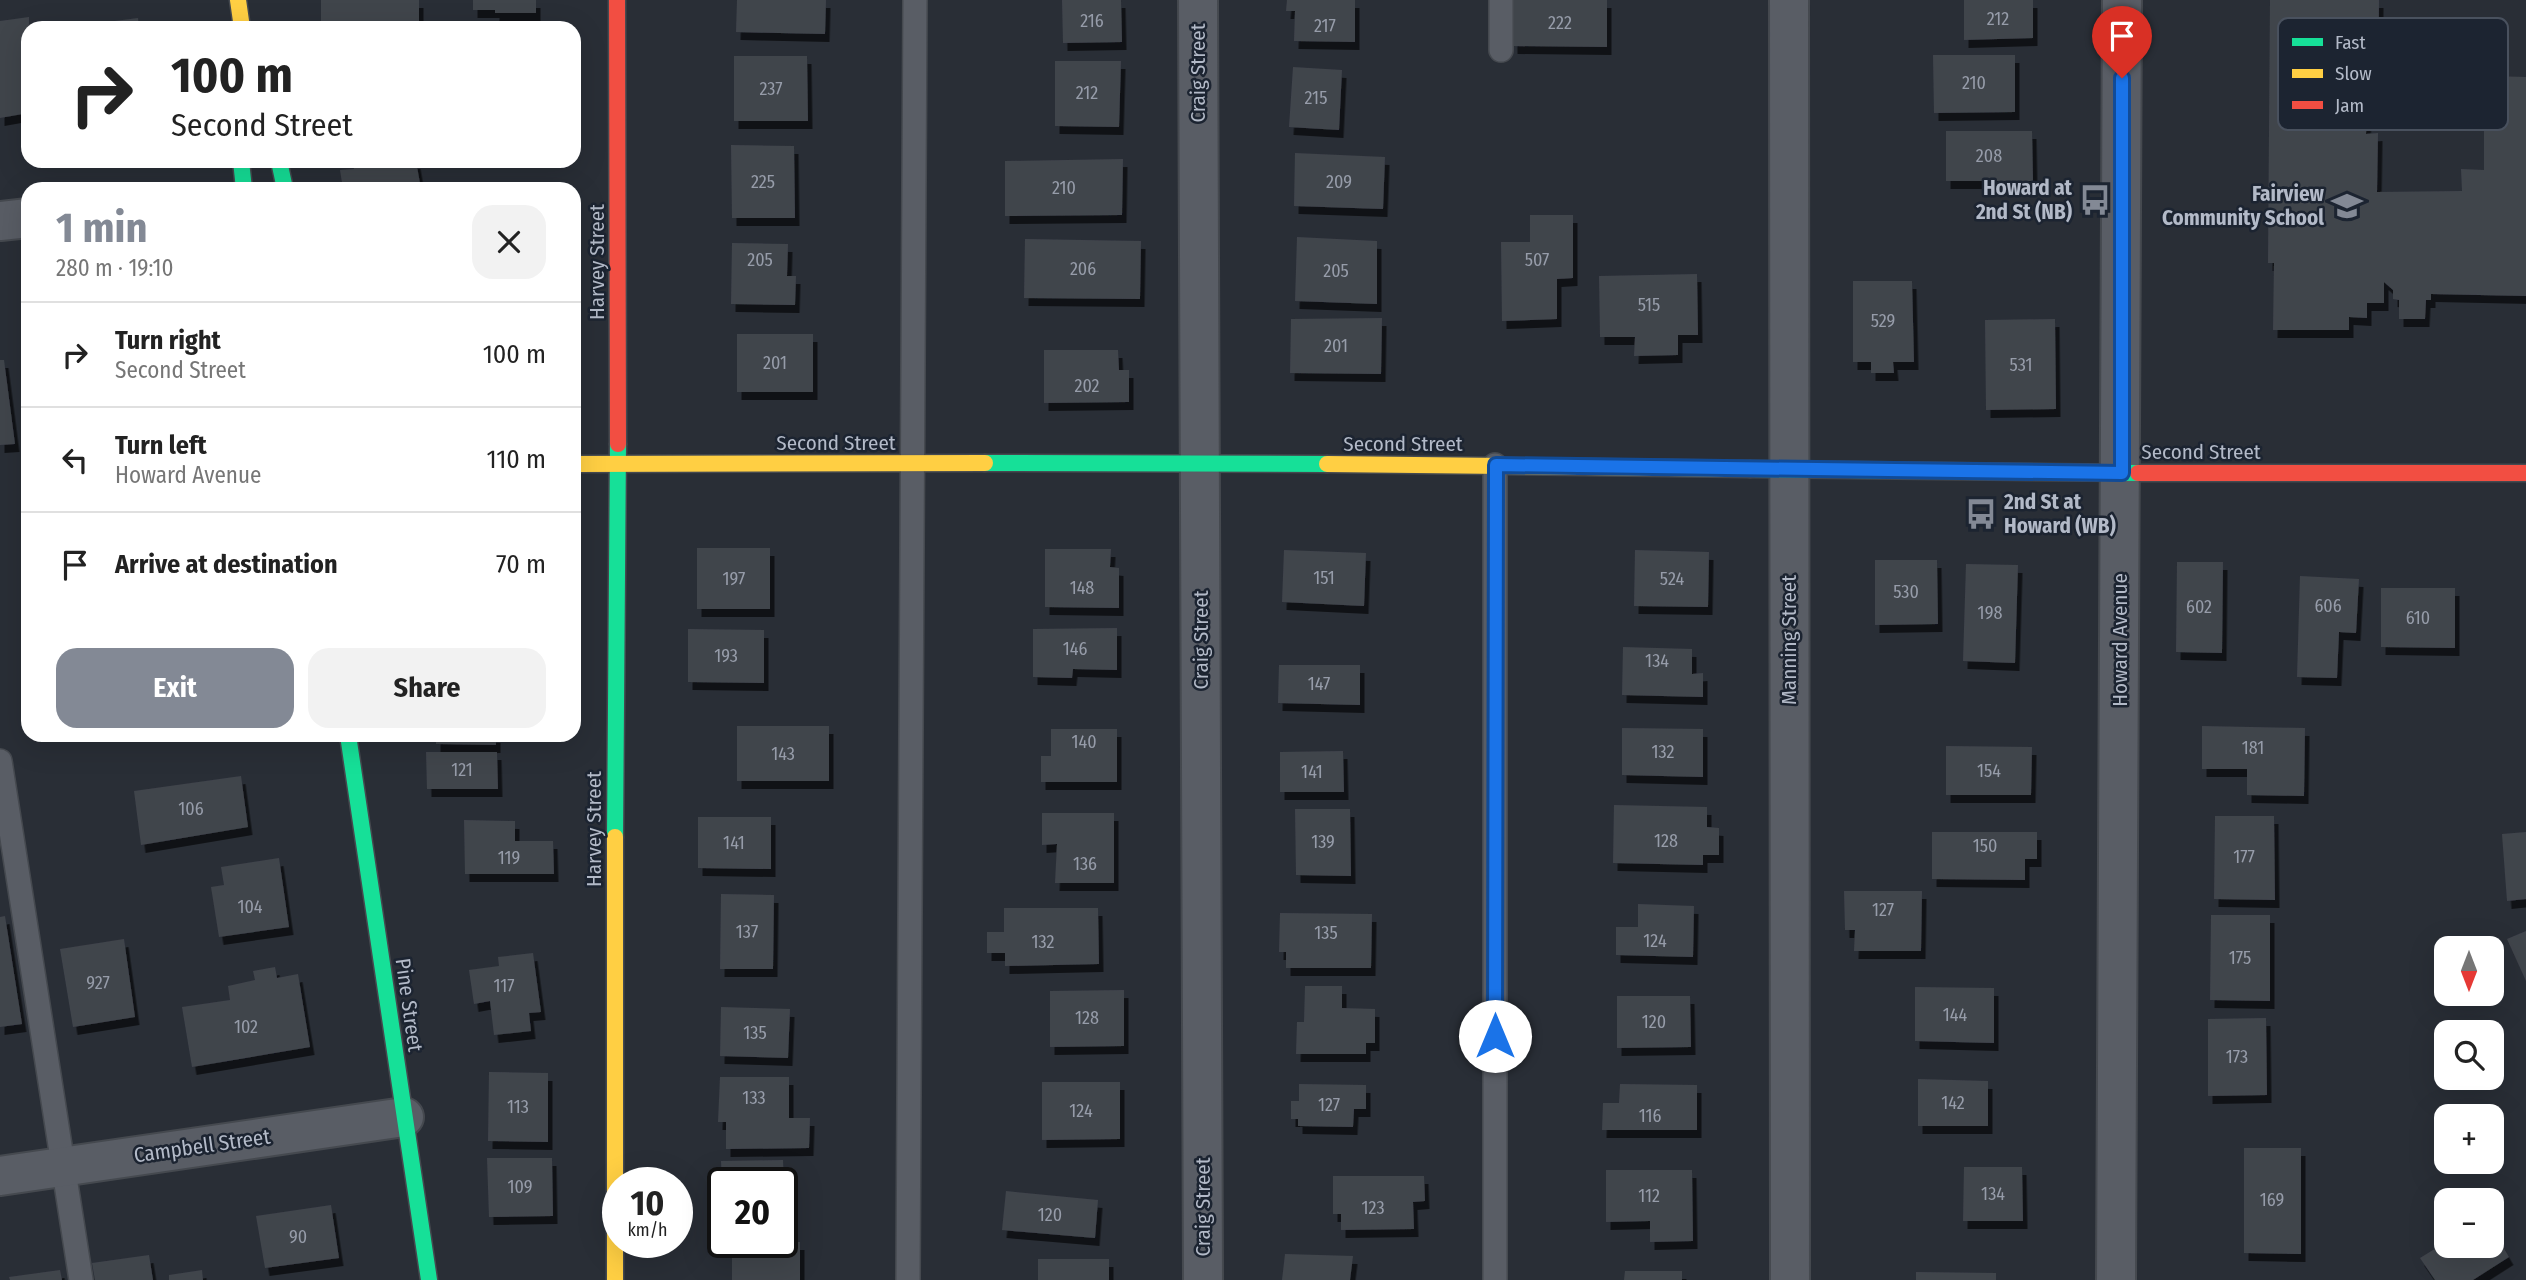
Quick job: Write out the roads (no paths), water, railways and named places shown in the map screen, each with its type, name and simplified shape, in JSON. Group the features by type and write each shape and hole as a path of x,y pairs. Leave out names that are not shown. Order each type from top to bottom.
{"street":[{"path":"238,0 241,21"},
{"name":"Harvey Street","path":"615,1280 617,0"},
{"name":"Craig Street","path":"1198,0 1203,1280"},
{"name":"Manning Street","path":"1789,0 1790,1280"},
{"name":"Howard Avenue","path":"2116,1280 2122,473 2122,0"},
{"path":"250,168 268,182"},
{"path":"0,221 21,219"},
{"name":"Second Street","path":"581,464 1200,463 2122,473 2526,473"},
{"name":"Pine Street","path":"349,742 429,1280"},
{"name":"Campbell Street","path":"0,1176 404,1117"}],"lane":[{"path":"908,1280 915,0"},
{"path":"1501,0 1501,50"},
{"path":"1495,1280 1496,465"},
{"path":"0,761 81,1280"}],"place":[{"name":"Howard at 2nd St (NB)","path":"2095,200"},
{"name":"Fairview Community School","path":"2347,206"},
{"name":"2nd St at Howard (WB)","path":"1981,514"}]}
